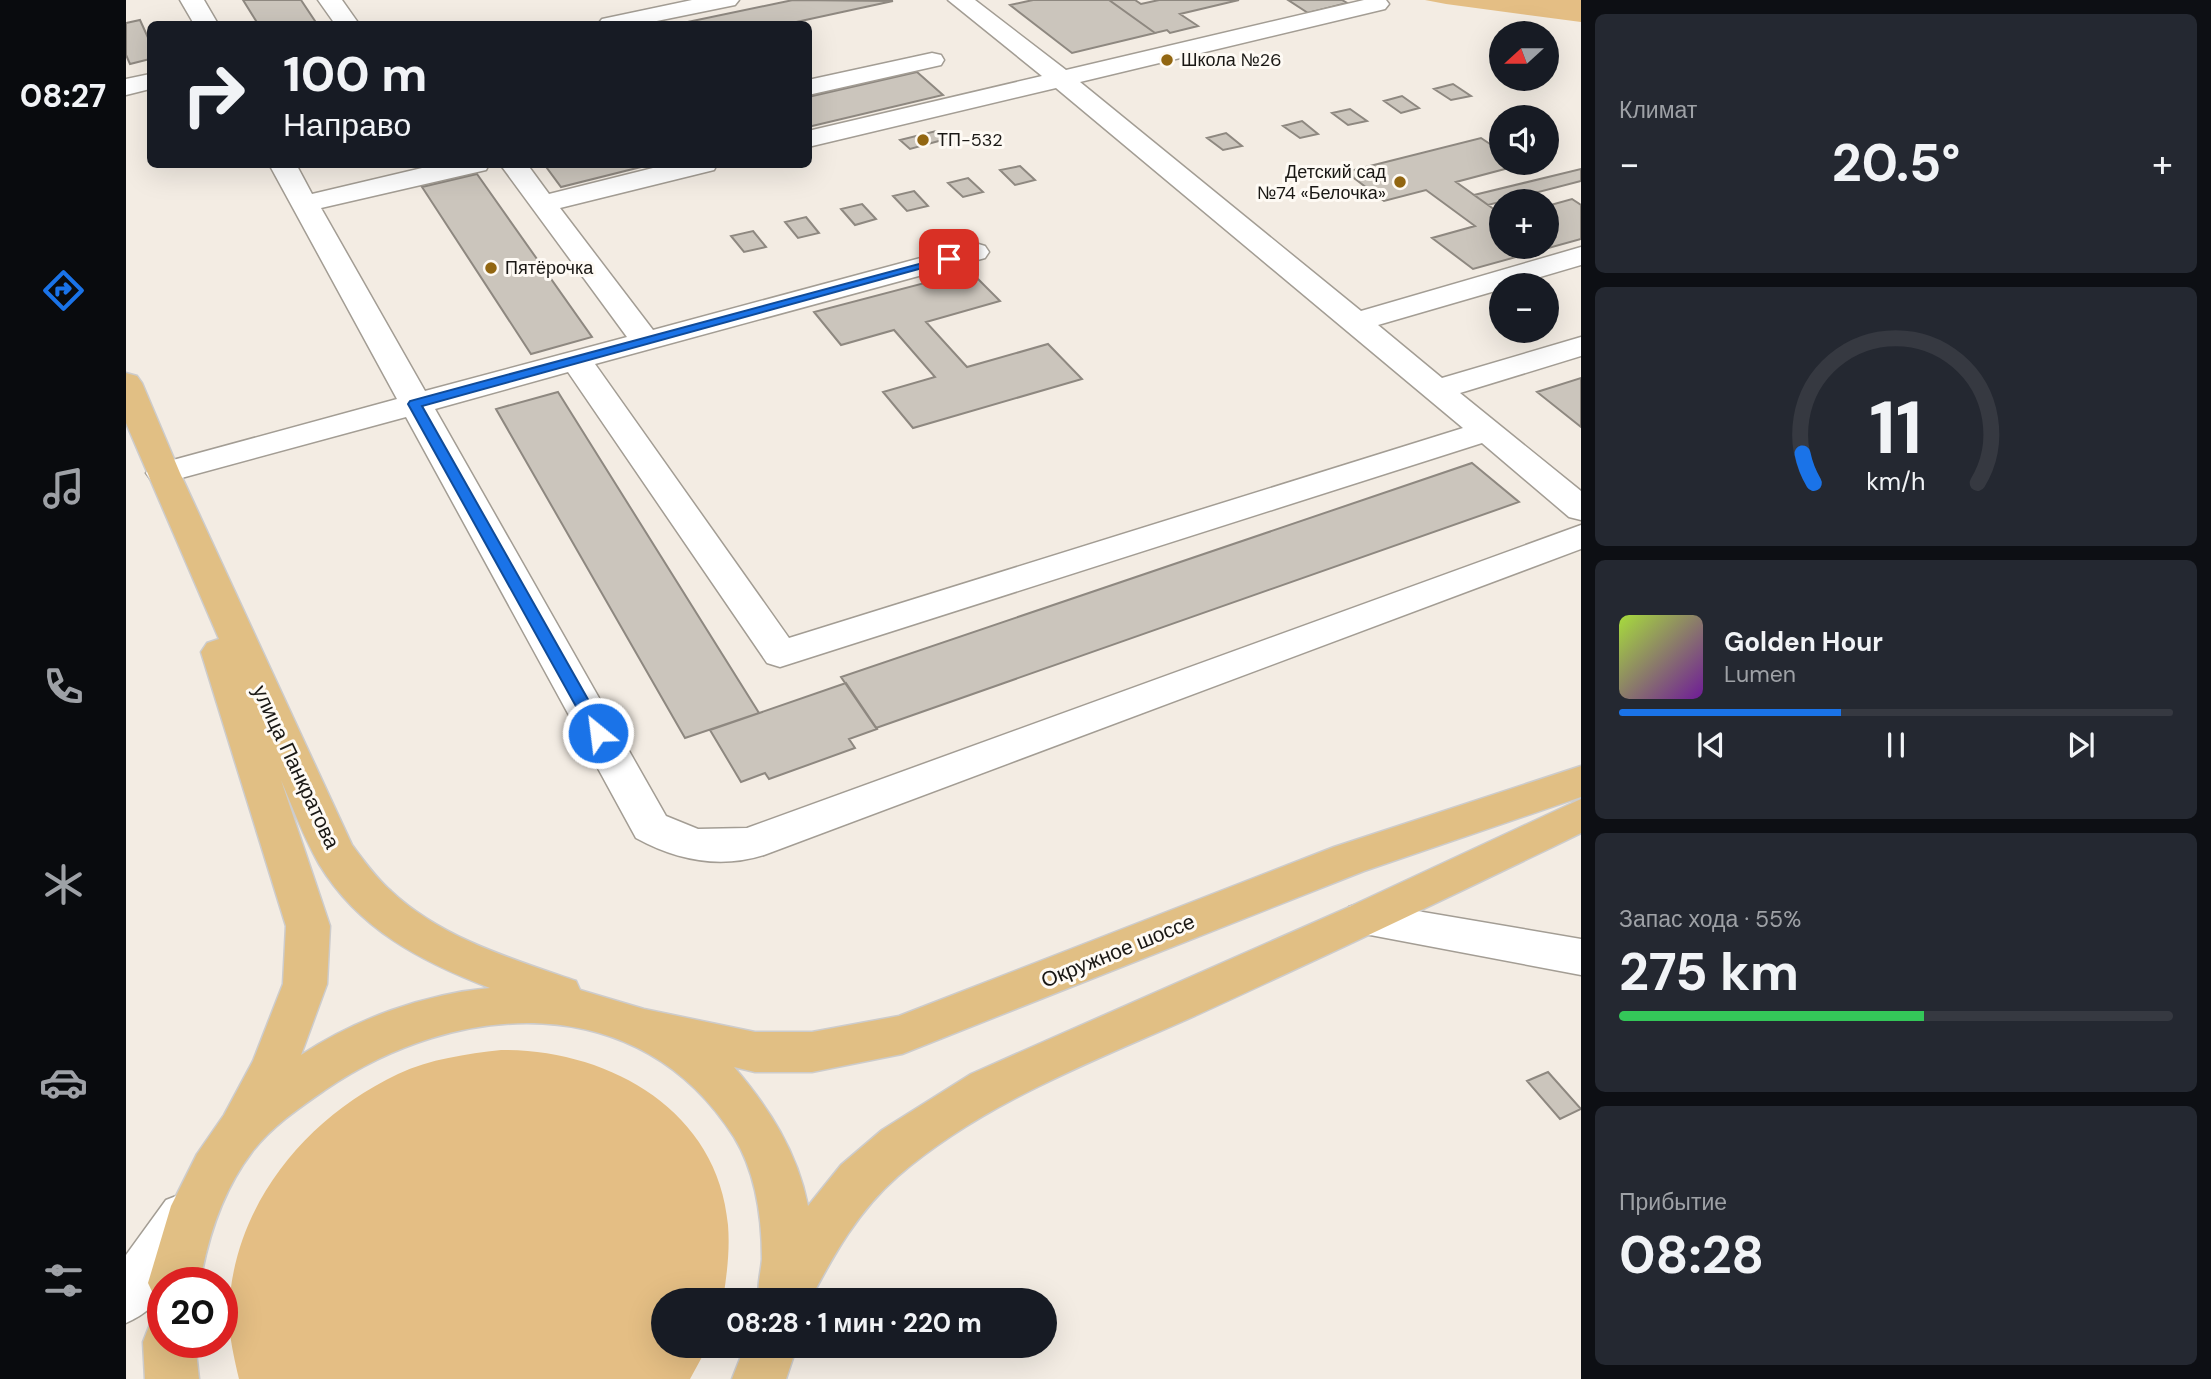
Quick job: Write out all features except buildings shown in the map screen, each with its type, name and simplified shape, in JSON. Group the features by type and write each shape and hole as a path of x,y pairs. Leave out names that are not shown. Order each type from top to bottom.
{"main road":[{"name":"улица Панкратова","path":"126,383 163,473 335,854 356,882 377,905 436,944 644,1028"},
{"name":"улица Панкратова","path":"163,473 308,926 306,984 299,1006 272,1070 225,1152 184,1246 178,1267"},
{"name":"Окружное шоссе","path":"644,1028 755,1052 813,1052 902,1035 1349,859 1581,781"},
{"path":"790,1288 827,1220 853,1190 948,1110 988,1088 1364,919 1581,815"},
{"path":"225,1152 322,1065 351,1048 403,1026 455,1011 519,1003 598,1008"},
{"path":"644,1028 689,1055 717,1079 741,1107 764,1143 785,1208 788,1259 785,1288"},
{"path":"170,1358 172,1379"},
{"path":"759,1379 767,1358"}],"street":[{"path":"192,0 204,21"},
{"path":"330,0 345,21"},
{"path":"625,21 727,0"},
{"path":"960,0 1060,78 1581,509"},
{"path":"812,138 1377,4"},
{"path":"812,87 932,60"},
{"path":"126,87 147,83"},
{"path":"284,168 651,827 676,842 712,846 749,844 1581,536"},
{"path":"303,204 458,168"},
{"path":"516,168 646,341"},
{"path":"542,204 688,168"},
{"path":"163,473 975,252"},
{"path":"1356,322 1581,256"},
{"path":"1438,389 1581,346"},
{"path":"576,360 780,654 1487,431"},
{"path":"1364,919 1580,959"},
{"path":"126,1298 162,1251 225,1152"}],"shaded area":[{"path":"1425,0 1581,0 1581,22 1446,4"},
{"path":"501,1050 541,1052 580,1061 617,1074 650,1094 680,1118 703,1149 720,1184 728,1225 724,1288 651,1288 651,1358 701,1358 690,1379 239,1379 235,1358 238,1358 238,1267 235,1267 244,1235 260,1201 280,1170 305,1141 333,1115 364,1093 410,1069 461,1055"}],"place":[{"name":"Школа №26","path":"1167,60"},
{"name":"ТП-532","path":"923,140"},
{"name":"Детский сад №74 «Белочка»","path":"1400,182"},
{"name":"Пятёрочка","path":"491,268"}],"route":[{"path":"598,733 414,404 949,259"}]}
